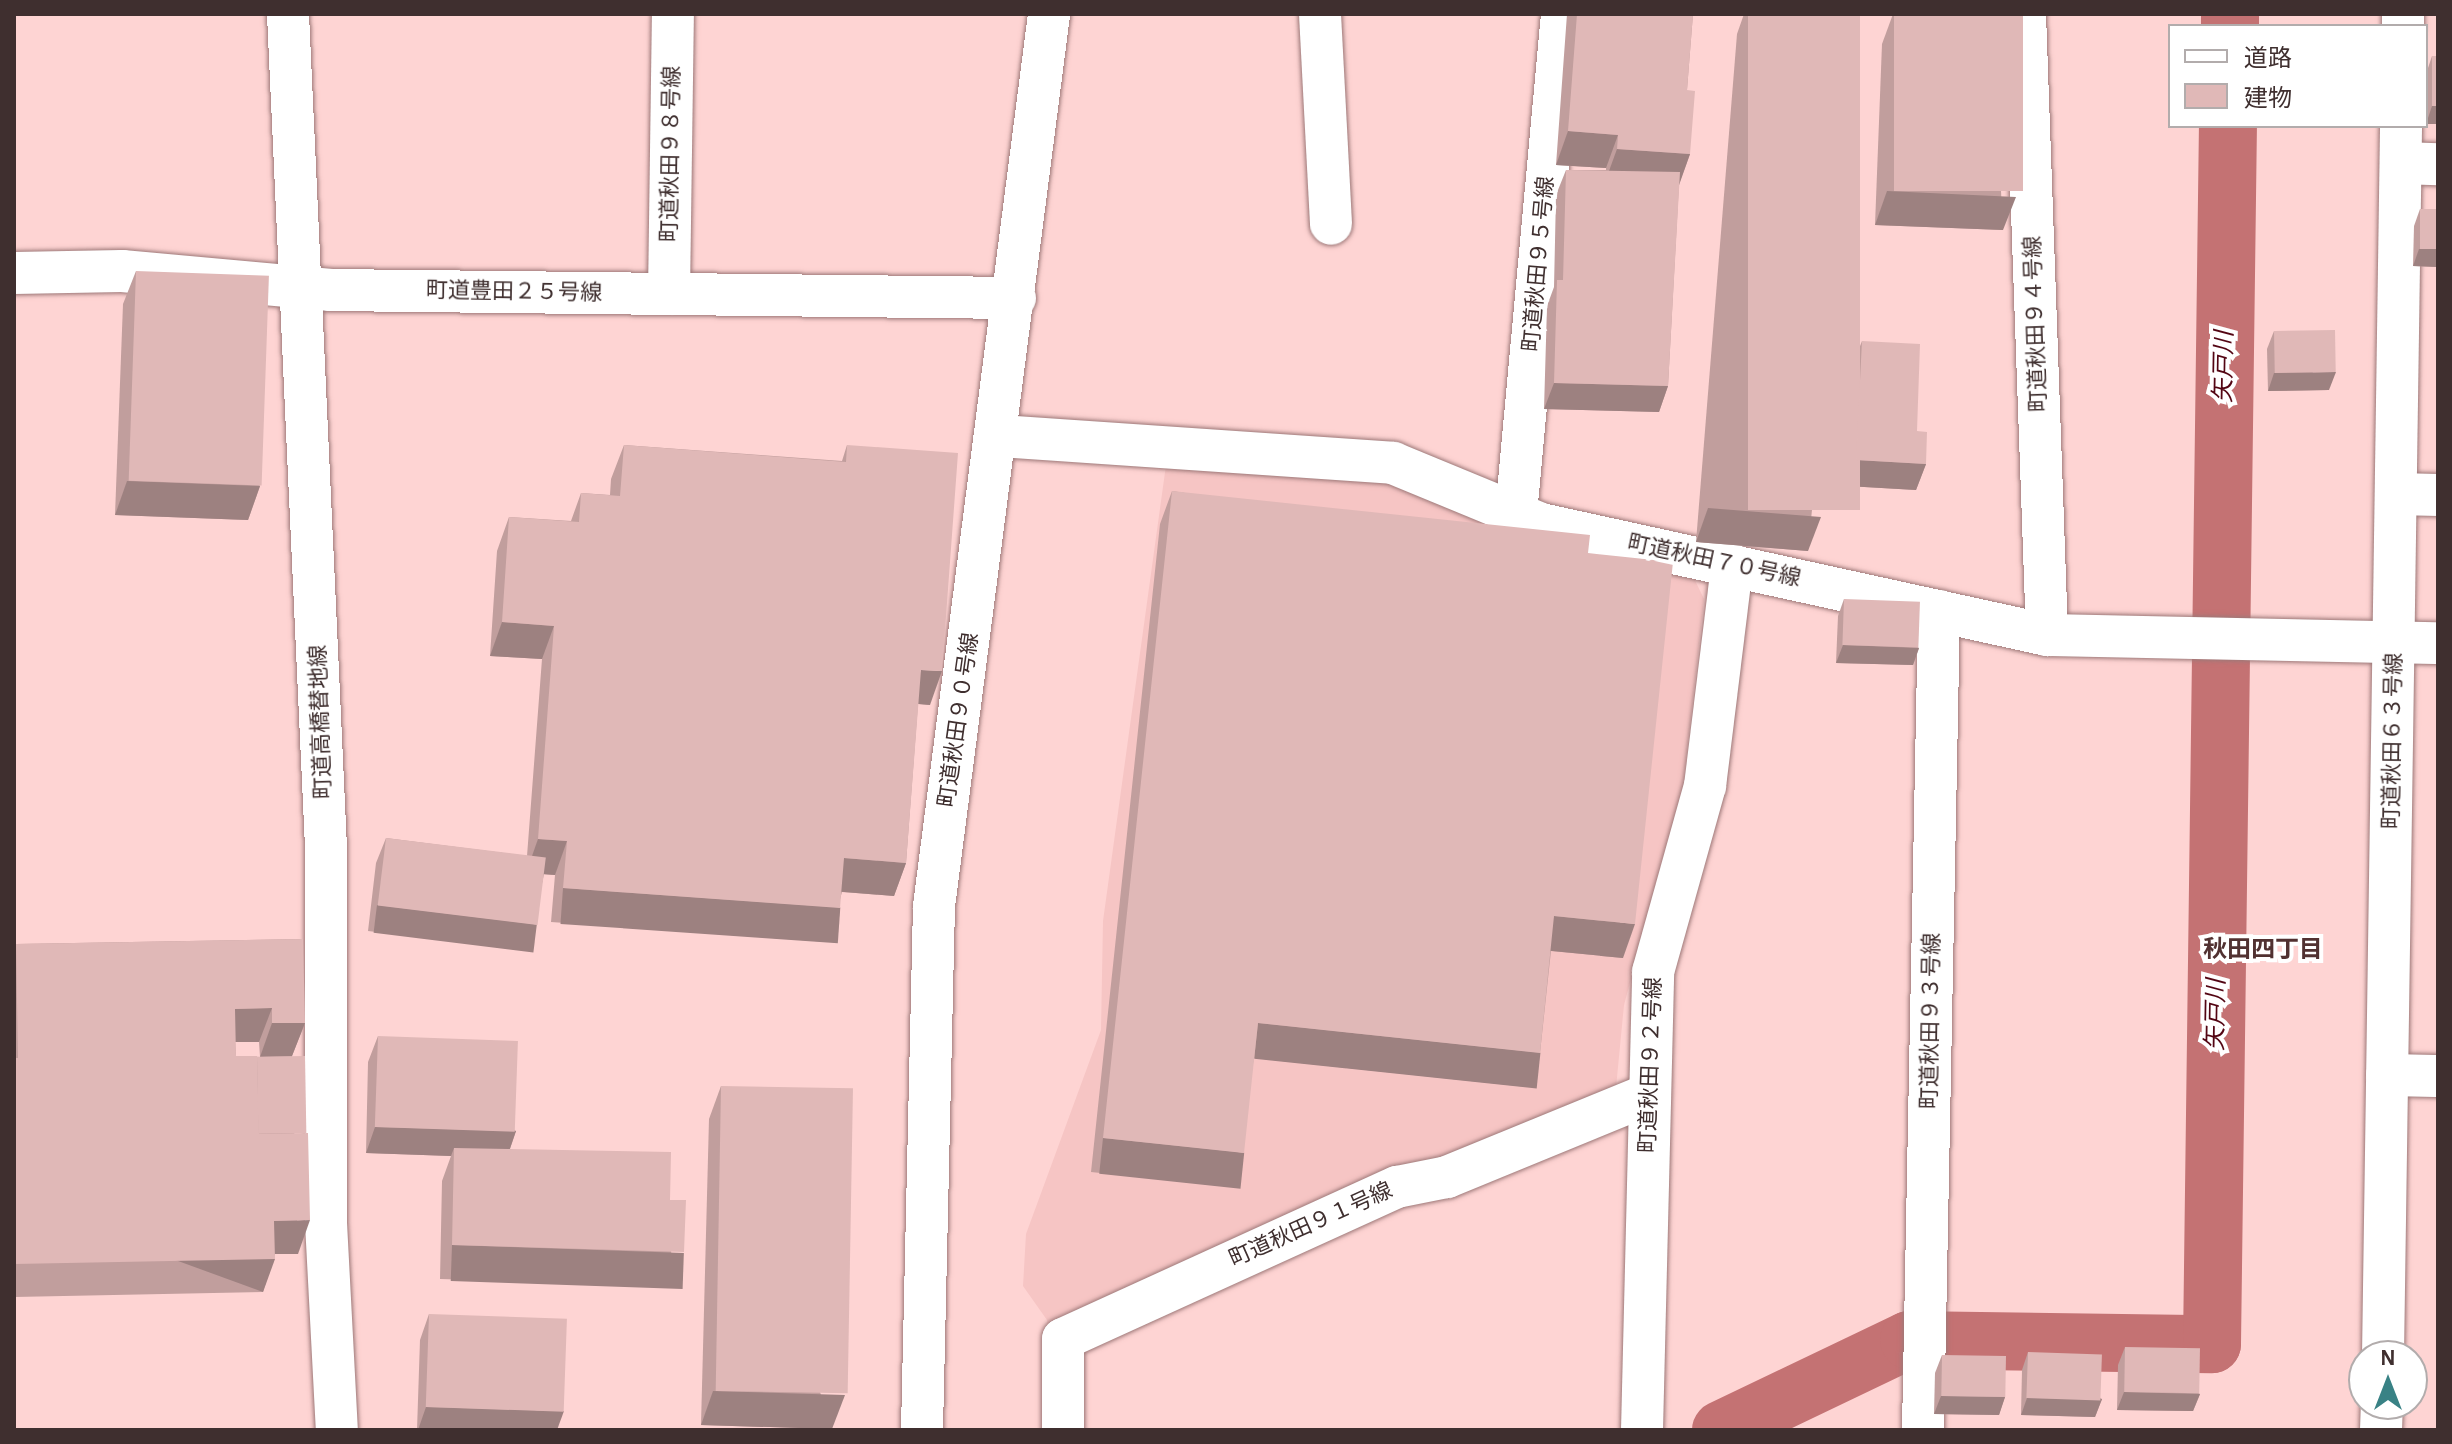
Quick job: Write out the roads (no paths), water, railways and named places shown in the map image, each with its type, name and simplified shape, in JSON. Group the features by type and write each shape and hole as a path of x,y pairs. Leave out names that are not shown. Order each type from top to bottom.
{"street":[{"name":"町道高橋替地線","path":"288,14 303,285 326,848 326,1223 337,1430"},
{"name":"町道秋田９８号線","path":"669,294 673,14"},
{"name":"町道秋田９０号線","path":"922,1430 934,906 999,436 1049,14"},
{"path":"1320,14 1331,224"},
{"name":"町道秋田９５号線","path":"1516,514 1562,14"},
{"name":"町道秋田９４号線","path":"2025,14 2047,635"},
{"name":"町道秋田６３号線","path":"2383,1340 2397,494 2413,151"},
{"name":"町道豊田２５号線","path":"14,273 122,271 303,285 1015,298"},
{"name":"町道秋田７０号線","path":"999,436 1393,463 1516,514 2047,635 2438,643"},
{"path":"2397,494 2438,495"},
{"name":"町道秋田９２号線","path":"1642,1430 1653,972 1705,786 1732,565"},
{"name":"町道秋田９３号線","path":"1923,1430 1939,611"},
{"path":"2387,1066 2438,1057"},
{"path":"2387,1066 2438,1076"},
{"name":"町道秋田９１号線","path":"1063,1430 1063,1339 1397,1187 1447,1177 1649,1094"}],"waterway":[{"name":"矢戸川","path":"2230,14 2230,24"},
{"name":"矢戸川","path":"1721,1430 1909,1340 2212,1344 2228,128"}],"district":[{"name":"秋田四丁目","path":"2263,951"}]}
